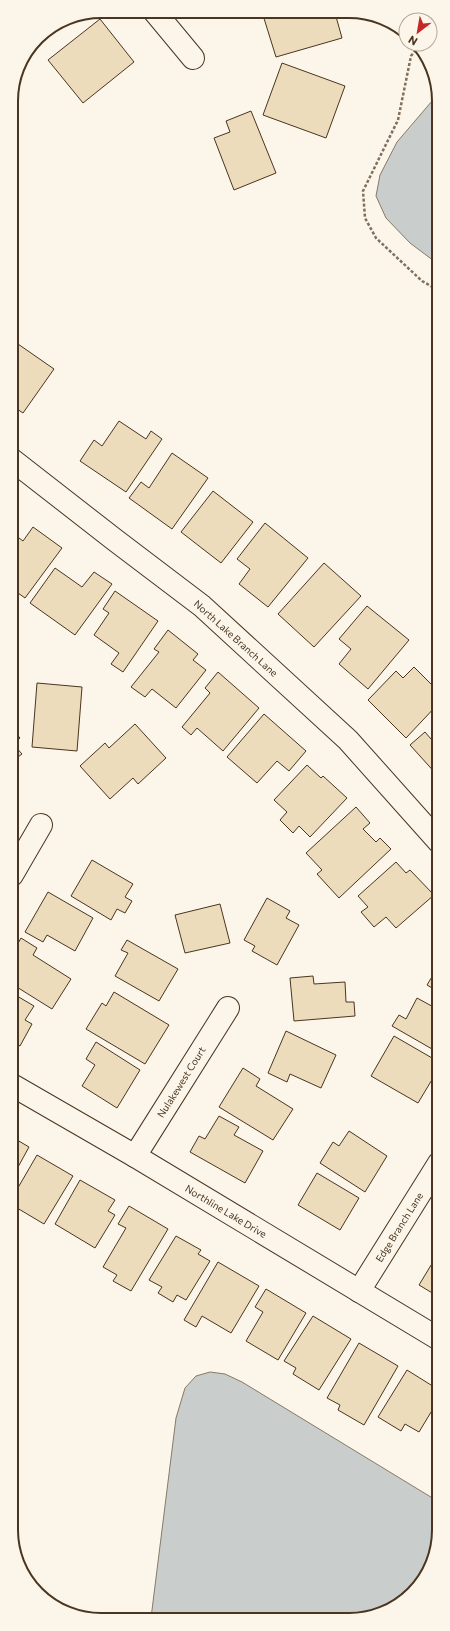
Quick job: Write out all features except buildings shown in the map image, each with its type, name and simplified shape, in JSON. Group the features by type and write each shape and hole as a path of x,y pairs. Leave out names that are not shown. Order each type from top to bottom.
{"street":[{"path":"160,18 193,58"},
{"name":"North Lake Branch Lane","path":"18,464 202,606 348,740 432,835"},
{"path":"18,865 41,825"},
{"name":"Nulakewest Court","path":"135,1156 228,1008"},
{"name":"Northline Lake Drive","path":"18,1088 135,1156 432,1335"},
{"name":"Edge Branch Lane","path":"359,1291 432,1174"}],"path":[{"path":"414,52 411,56 398,120 363,191 365,218 376,238 422,281 432,287"}],"shaded area":[{"path":"432,101 432,260 410,243 386,218 376,196 380,175 397,142"},
{"path":"210,1372 225,1374 242,1382 432,1498 432,1536 426,1562 418,1576 400,1596 376,1609 349,1613 152,1613 176,1418 185,1388 196,1376"}]}
